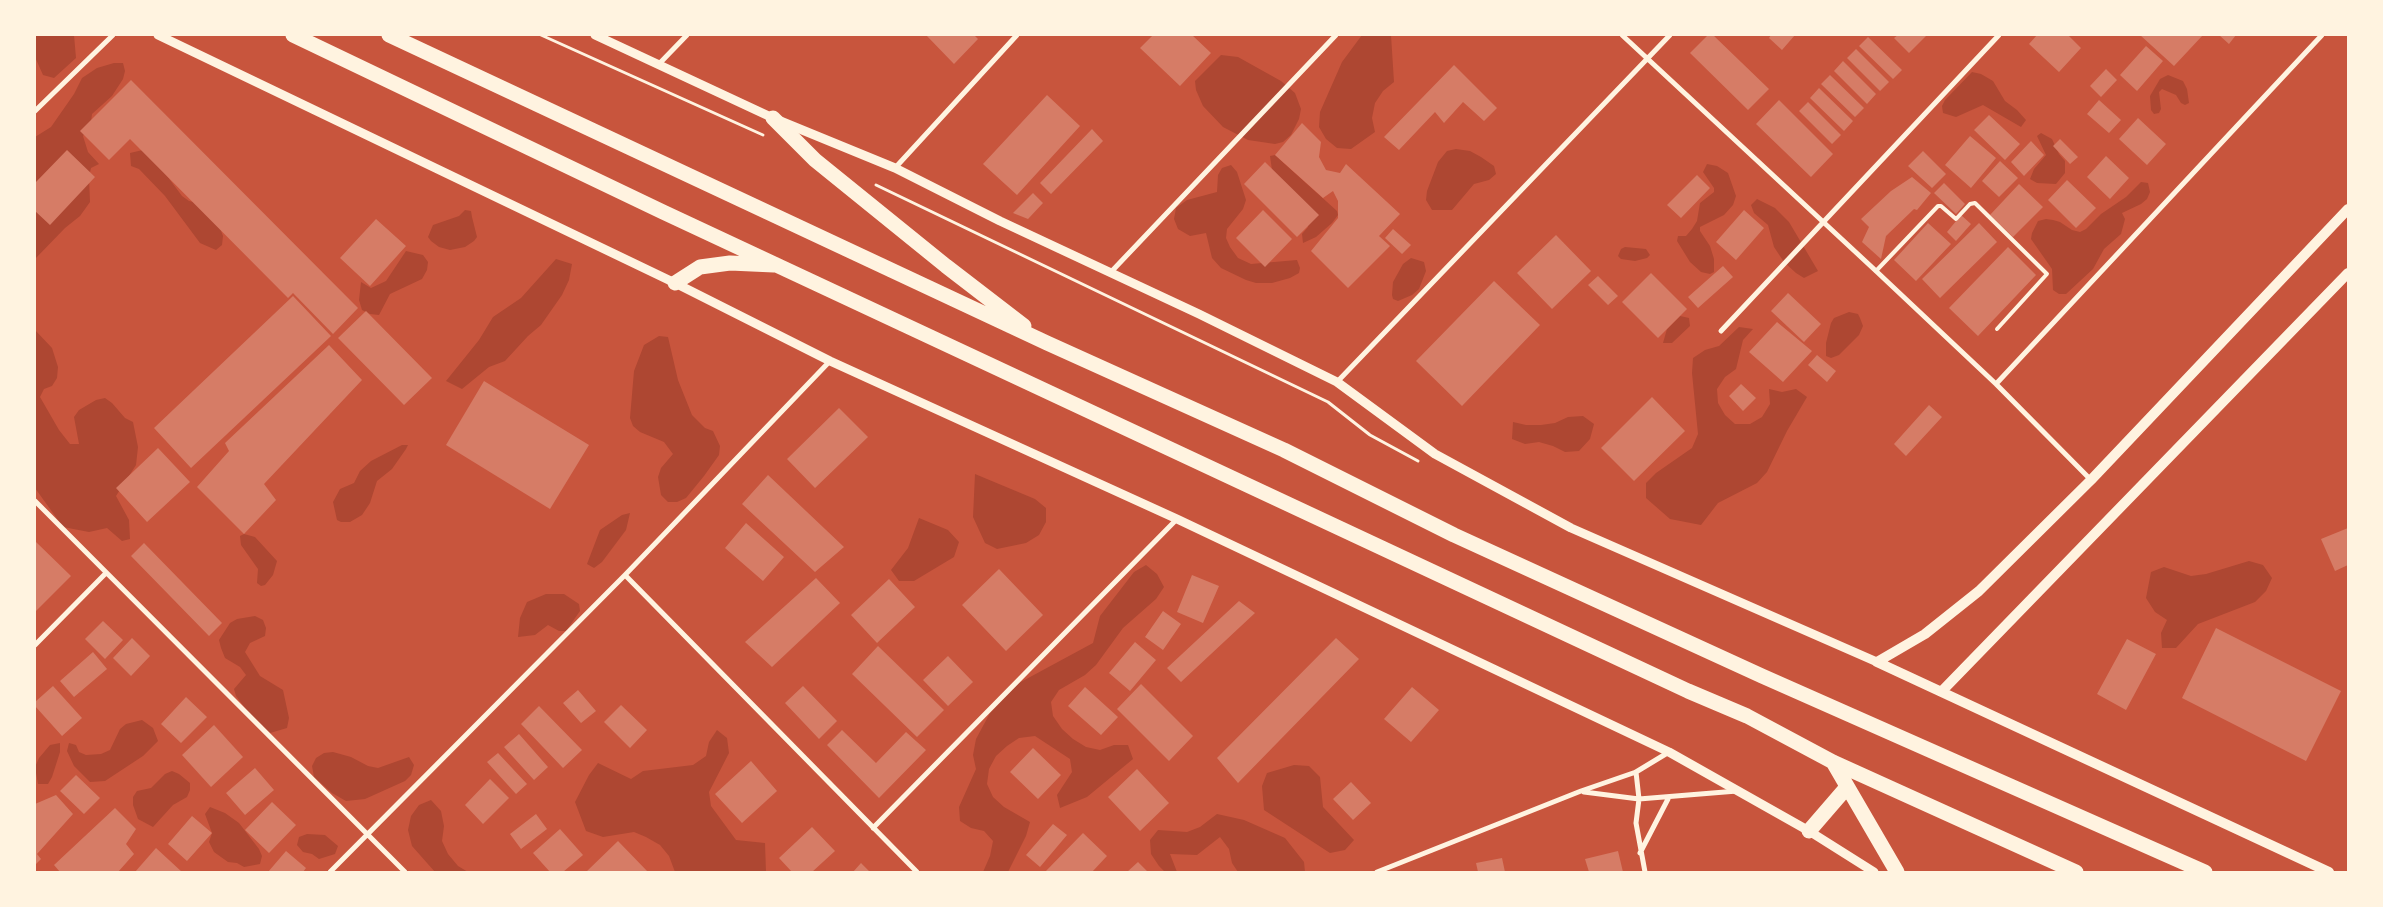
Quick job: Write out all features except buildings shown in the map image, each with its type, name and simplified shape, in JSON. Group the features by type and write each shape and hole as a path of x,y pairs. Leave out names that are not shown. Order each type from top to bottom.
{"highway":[{"path":"293,35 512,141 1688,691 1747,716 1833,762 2076,872"},
{"path":"390,35 1047,343 1284,450 1454,535 1735,663 2205,872"},
{"path":"774,118 815,160 946,266 1047,343"},
{"path":"675,282 700,267 730,263 782,266"},
{"path":"1833,762 1897,872"},
{"path":"1809,831 1847,787"}],"main road":[{"path":"1877,662 1925,634 1979,591 2090,480 2348,209"},
{"path":"1942,691 2348,273"},
{"path":"1877,662 2329,872"}],"street":[{"path":"35,111 113,35"},
{"path":"158,35 675,282 830,361 1177,519 1669,752 1809,831 1874,872"},
{"path":"596,35 774,118 895,168 1000,221 1111,272 1337,382 1435,454 1571,528 1877,662"},
{"path":"657,65 687,35"},
{"path":"895,168 1017,35"},
{"path":"1111,272 1336,35"},
{"path":"1622,35 1823,220 1996,384 2090,480"},
{"path":"1337,382 1670,35"},
{"path":"1721,331 1823,220 1999,35"},
{"path":"1996,384 2322,35"},
{"path":"330,872 625,575 830,361"},
{"path":"35,501 405,872"},
{"path":"873,828 1177,519"},
{"path":"35,645 106,573"},
{"path":"625,575 917,872"},
{"path":"1377,872 1581,791 1636,772 1669,752"},
{"path":"1636,772 1639,799 1636,823 1640,854 1645,872"},
{"path":"1581,791 1639,799 1668,799 1737,792"},
{"path":"1640,854 1668,799"}],"lane":[{"path":"1876,271 1938,206 1941,206 1956,219 1970,204 1974,203 2047,274 1997,329"}],"path":[{"path":"541,35 769,137"},
{"path":"869,182 1328,402 1370,435 1419,462"}],"shaded area":[{"path":"35,35 74,35 76,58 54,78 43,75 35,57"},
{"path":"1362,35 1391,35 1394,82 1383,91 1375,103 1372,118 1375,132 1351,149 1337,148 1326,139 1319,127 1320,112 1342,62"},
{"path":"1221,55 1238,57 1281,81 1295,93 1301,109 1299,119 1291,135 1283,142 1275,144 1248,140 1223,127 1203,106 1196,90 1195,81"},
{"path":"114,63 123,63 125,71 123,79 112,96 92,114 91,122 83,136 88,152 99,164 91,168 89,177 90,202 80,216 65,228 35,259 35,137 51,127 74,94 82,78 97,68"},
{"path":"1972,72 1981,74 1993,81 2005,101 2026,120 2021,127 1983,105 1956,117 1943,113 1942,106 1945,100"},
{"path":"2168,75 2183,81 2187,89 2189,103 2185,105 2181,103 2176,95 2162,89 2159,92 2161,109 2159,113 2154,114 2151,110 2150,96 2160,79"},
{"path":"2041,133 2052,139 2059,154 2065,161 2065,173 2056,184 2037,183 2030,179 2034,169 2046,155 2037,136"},
{"path":"147,149 182,196 189,201 198,203 217,220 223,236 222,245 216,250 200,243 165,196 139,169 131,166 130,153"},
{"path":"1456,149 1470,151 1481,157 1494,166 1496,174 1489,180 1474,184 1452,210 1432,210 1426,200 1427,191 1438,162 1447,151"},
{"path":"1275,155 1337,211 1338,215 1332,223 1316,237 1303,243 1302,234 1308,227 1307,223 1272,170 1270,156"},
{"path":"1707,164 1717,166 1728,173 1736,196 1733,205 1724,215 1700,227 1700,231 1710,246 1714,259 1714,272 1710,274 1701,272 1690,262 1677,241 1678,236 1686,236 1692,229 1697,221 1700,203 1714,192 1714,188 1703,172"},
{"path":"1231,165 1237,172 1246,200 1243,209 1227,229 1226,238 1230,247 1238,258 1251,264 1297,260 1300,268 1299,273 1290,278 1272,283 1256,283 1246,280 1221,268 1212,258 1206,233 1190,236 1178,229 1174,219 1176,208 1187,200 1217,192 1218,175 1222,168"},
{"path":"2141,182 2148,183 2150,192 2147,199 2122,213 2125,219 2121,234 2104,249 2093,269 2066,294 2059,294 2053,290 2052,269 2031,239 2038,221 2053,220 2080,232 2086,229 2101,214 2126,197"},
{"path":"1757,199 1775,208 1789,222 1818,271 1804,278 1784,262 1774,247 1768,225 1754,213 1751,205"},
{"path":"465,210 471,211 477,237 474,241 465,247 450,250 439,247 431,241 428,237 433,225 459,216"},
{"path":"1625,247 1646,249 1650,255 1647,258 1635,261 1621,259 1618,256 1621,249"},
{"path":"406,251 423,255 428,262 427,270 422,279 390,294 379,315 370,314 362,310 359,300 361,282 371,288 386,281"},
{"path":"1411,258 1424,262 1426,271 1419,289 1412,295 1398,301 1393,299 1393,282 1403,264"},
{"path":"556,259 572,264 569,280 562,295 541,325 505,361 489,367 462,389 446,381 479,340 493,317 521,298"},
{"path":"1849,312 1858,314 1860,318 1863,326 1859,335 1839,355 1831,358 1826,356 1826,343 1831,323 1834,318"},
{"path":"1680,316 1689,318 1690,326 1672,343 1663,343 1667,329"},
{"path":"1739,327 1753,329 1743,340 1736,369 1725,377 1717,389 1718,403 1725,415 1735,424 1750,424 1762,417 1770,404 1769,389 1782,392 1796,389 1807,397 1787,431 1767,472 1757,483 1718,503 1701,525 1670,519 1646,498 1646,483 1656,473 1692,448 1698,434 1692,373 1693,358 1705,350 1719,346"},
{"path":"35,330 52,348 58,367 57,378 52,386 44,389 40,397 59,430 70,444 79,444 74,417 79,410 96,400 105,398 125,418 133,422 138,447 136,465 116,496 129,520 130,539 122,541 107,528 89,532 63,527 35,488"},
{"path":"659,336 668,337 678,380 692,415 705,428 713,431 720,446 719,455 704,476 686,498 677,502 668,502 661,495 658,477 661,468 673,454 664,442 640,432 633,426 630,418 634,371 644,345"},
{"path":"1583,416 1594,424 1590,439 1579,451 1565,452 1539,442 1525,444 1512,439 1513,422 1526,425 1541,425 1555,423 1568,417"},
{"path":"402,445 408,445 392,469 377,481 370,503 362,515 350,522 337,520 333,502 340,489 354,483 360,471 371,461"},
{"path":"975,474 1035,499 1046,508 1046,522 1039,535 1026,543 997,549 985,543 973,517"},
{"path":"630,513 626,530 602,562 594,568 587,564 600,530 622,515"},
{"path":"919,518 948,530 959,542 954,557 914,581 899,581 891,570 908,548"},
{"path":"244,534 255,537 277,561 273,575 265,585 261,586 257,583 258,569 241,545 240,536"},
{"path":"2249,561 2263,565 2272,578 2266,591 2255,602 2198,624 2176,648 2162,648 2161,633 2167,620 2155,612 2146,598 2151,572 2164,567 2191,576 2206,574"},
{"path":"1146,565 1157,574 1164,587 1156,599 1123,628 1096,665 1085,675 1059,690 1051,702 1053,716 1062,729 1073,739 1086,747 1100,750 1114,745 1128,745 1133,759 1087,797 1060,808 1057,795 1072,772 1070,759 1035,736 1019,738 1007,746 996,756 989,769 987,784 993,797 1004,807 1030,822 1026,836 1008,872 983,872 990,856 993,841 984,831 971,828 960,821 959,807 976,769 973,755 976,739 990,713 1019,683 1093,643 1100,616 1134,572"},
{"path":"546,594 564,594 579,604 580,611 566,631 559,631 548,625 535,635 518,637 520,618 527,602"},
{"path":"255,616 263,620 266,628 265,636 250,643 245,652 260,676 283,690 289,718 287,728 270,733 248,712 236,696 234,689 246,675 240,667 225,658 219,640 230,623 237,619"},
{"path":"142,720 153,728 158,741 143,756 105,781 90,782 74,766 67,751 69,743 76,745 79,752 86,755 101,754 110,750 120,729 126,724"},
{"path":"717,730 727,738 729,753 709,792 711,806 736,840 765,843 766,872 675,872 669,856 660,845 646,837 634,832 603,837 586,831 575,802 589,775 598,763 631,779 643,771 693,765 706,756 709,742"},
{"path":"60,743 60,752 52,777 48,784 38,784 35,767 39,758 50,745"},
{"path":"333,752 378,768 409,757 414,765 411,775 405,781 365,799 346,801 332,793 314,777 312,766 316,758 324,753"},
{"path":"1294,765 1309,766 1320,777 1323,807 1354,840 1345,850 1330,853 1264,810 1262,786 1267,773"},
{"path":"172,771 190,783 190,790 187,797 173,805 153,827 138,819 133,805 133,797 137,791 151,788 165,774"},
{"path":"431,800 441,811 444,826 442,841 448,854 458,866 468,872 435,872 412,846 408,830 411,816 419,805"},
{"path":"210,807 225,813 239,823 259,849 262,856 260,864 244,867 237,863 228,862 214,852 209,842 212,833 205,814"},
{"path":"1217,814 1244,820 1285,838 1304,862 1305,872 1238,872 1232,863 1229,849 1220,837 1197,855 1170,854 1177,872 1165,872 1159,866 1151,854 1150,840 1158,830 1187,832 1200,827"},
{"path":"307,834 325,835 338,846 335,854 319,859 312,854 303,852 297,845 299,837"}]}
